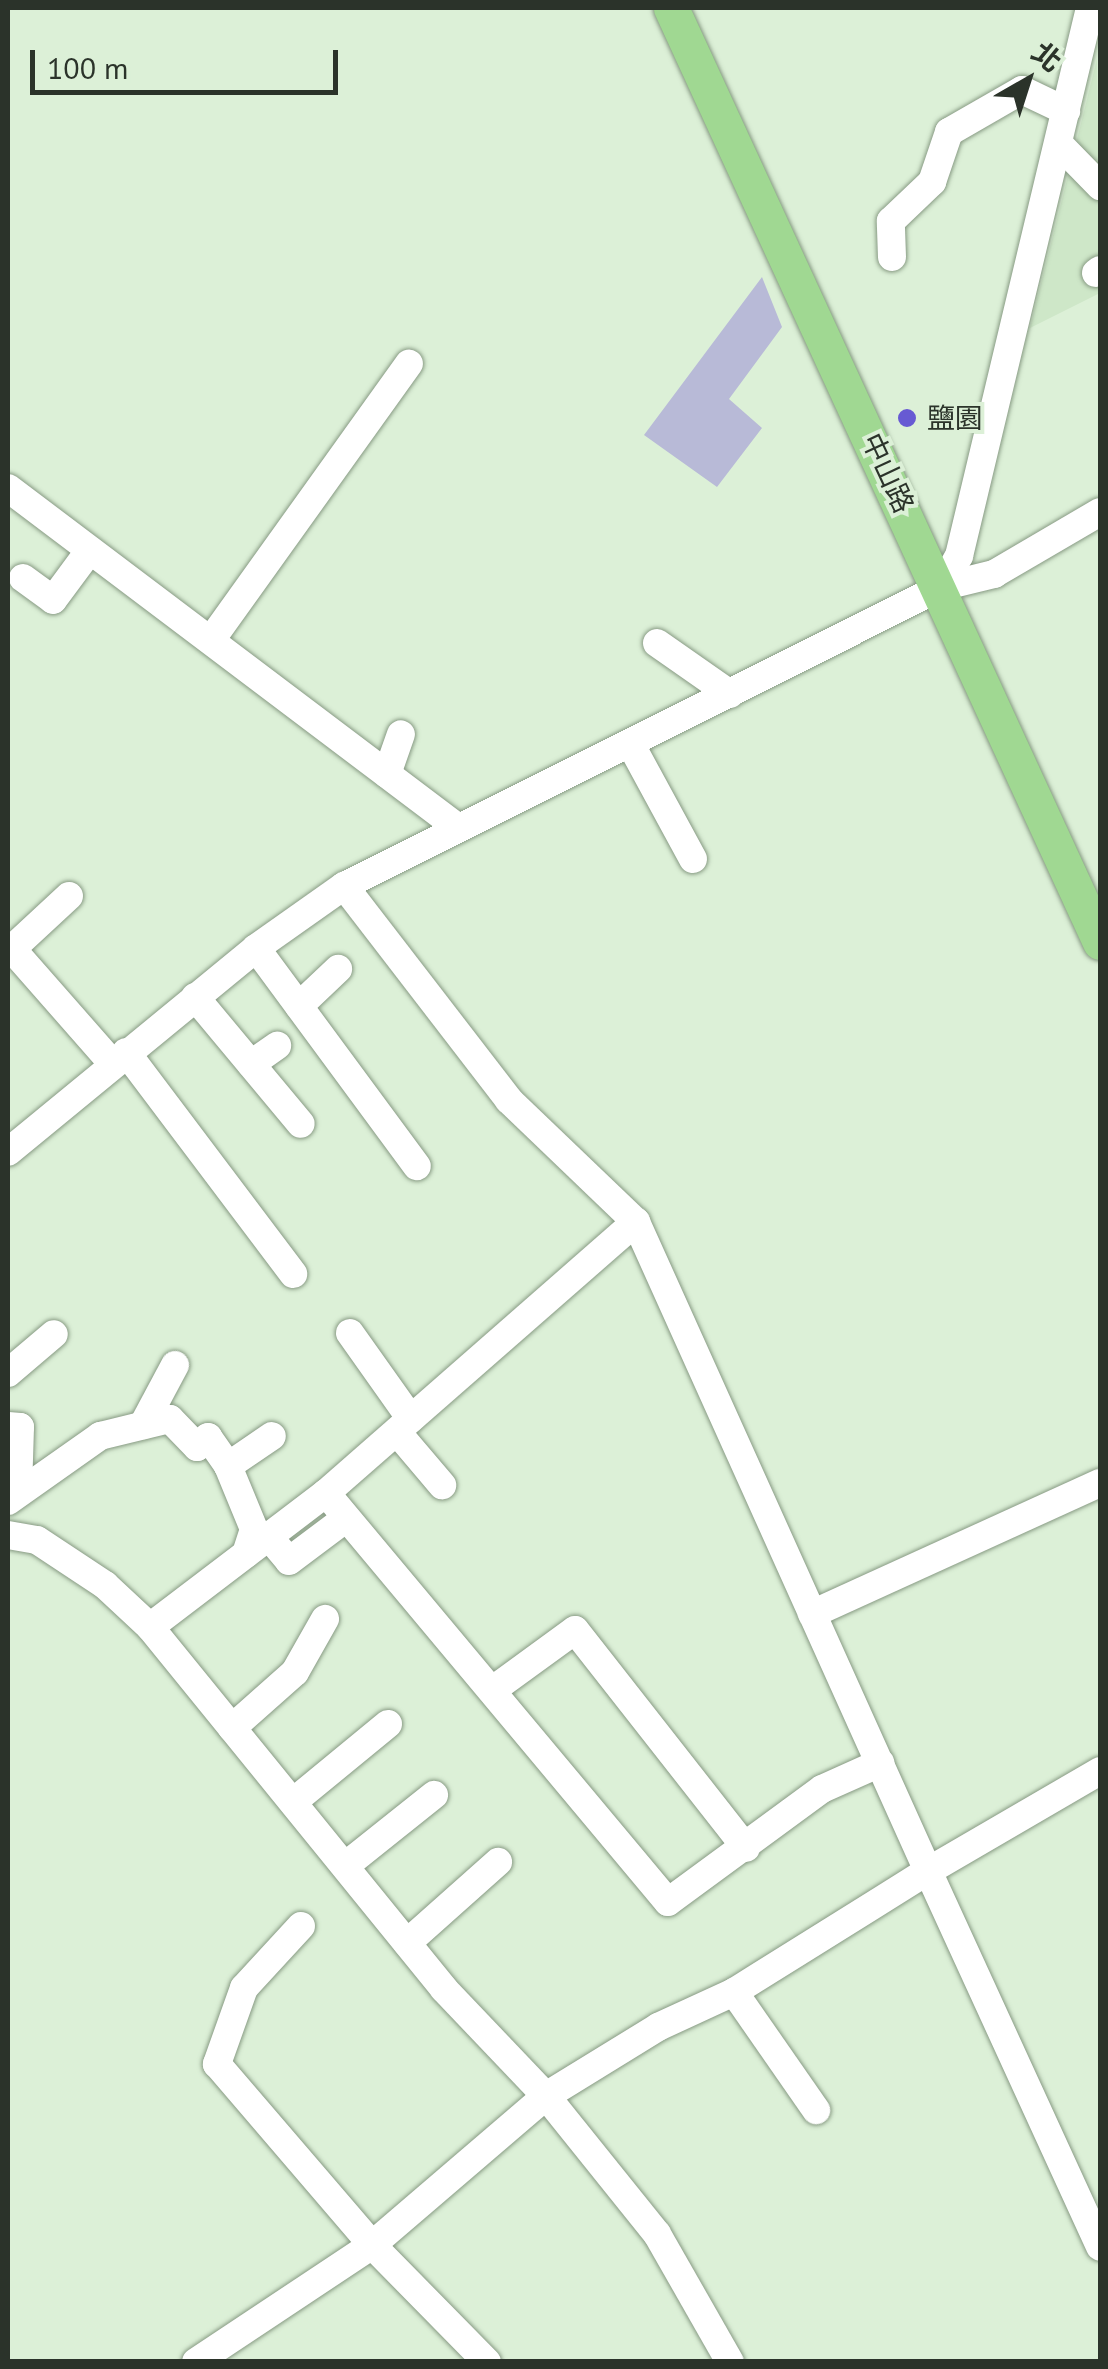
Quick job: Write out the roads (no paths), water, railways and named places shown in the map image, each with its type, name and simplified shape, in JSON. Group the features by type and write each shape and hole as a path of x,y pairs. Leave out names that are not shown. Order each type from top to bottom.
{"main road":[{"name":"中山路","path":"670,8 941,587 1091,892 1100,942"}],"street":[{"path":"941,587 959,556 1090,8"},
{"path":"892,257 891,221 932,182 948,132 1022,90 1066,112"},
{"path":"1059,144 1100,186"},
{"path":"210,640 409,364"},
{"path":"8,488 457,827"},
{"path":"9,1147 256,948 344,886 941,587 994,574 1100,512"},
{"path":"23,578 53,600 90,550"},
{"path":"657,643 730,694"},
{"path":"387,774 401,734"},
{"path":"630,742 693,859"},
{"path":"344,886 509,1100 636,1222 1100,2247"},
{"path":"69,896 12,949 119,1057 293,1274"},
{"path":"256,948 417,1166"},
{"path":"299,1006 338,968"},
{"path":"194,997 300,1124"},
{"path":"251,1064 277,1046"},
{"path":"150,1627 326,1493 636,1222"},
{"path":"350,1333 442,1485"},
{"path":"8,1373 54,1334"},
{"path":"143,1425 175,1365"},
{"path":"13,1496 100,1436 170,1419 197,1447 208,1437 228,1466 254,1528 246,1554"},
{"path":"8,1426 20,1426 13,1496"},
{"path":"228,1466 272,1436"},
{"path":"812,1614 1100,1483"},
{"path":"326,1493 494,1689 668,1902 822,1789 880,1763"},
{"path":"269,1537 289,1561 337,1525"},
{"path":"8,1535 36,1540 105,1586 150,1627 407,1944 546,2096 657,2234 722,2359"},
{"path":"232,1728 295,1672 325,1619"},
{"path":"494,1689 575,1630 746,1848"},
{"path":"292,1802 388,1724"},
{"path":"196,2362 372,2245 546,2096 658,2027 734,1992 1100,1771"},
{"path":"345,1866 434,1796"},
{"path":"407,1944 498,1862"},
{"path":"301,1926 244,1988 218,2064 372,2245 487,2362"},
{"path":"734,1992 816,2110"}],"place":[{"name":"鹽園","path":"907,418"}]}
